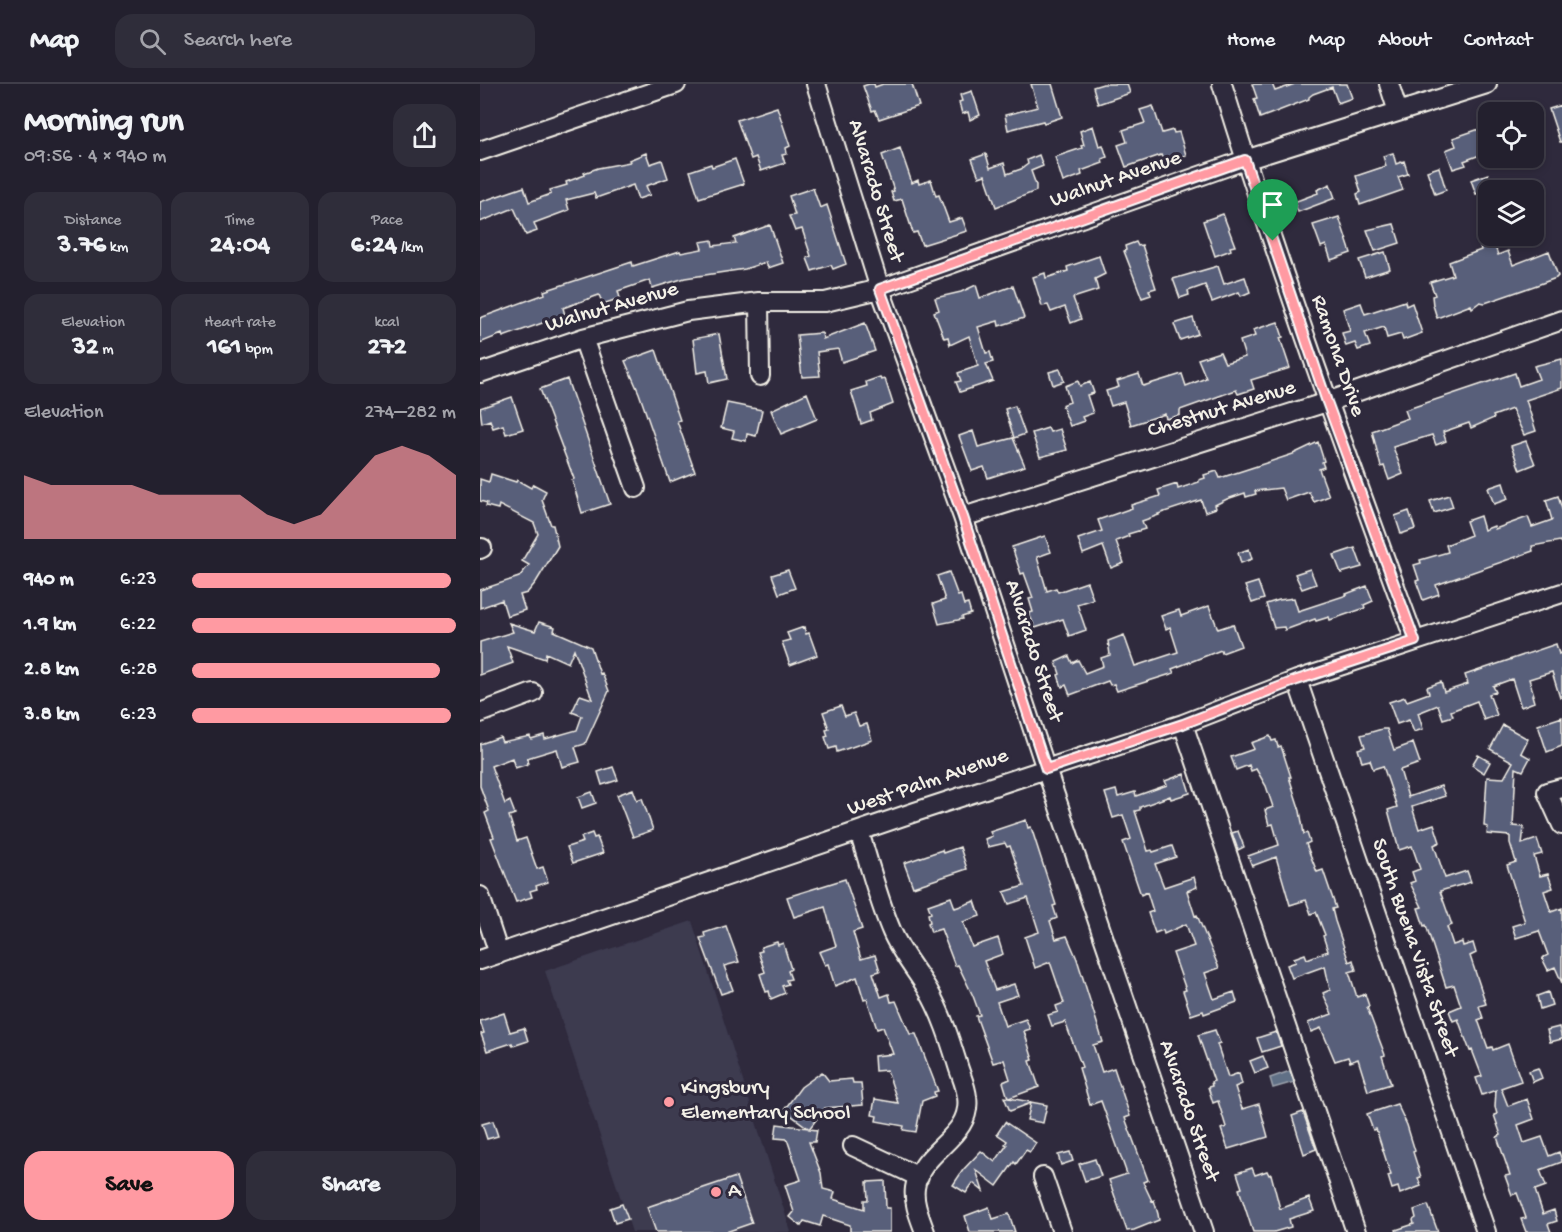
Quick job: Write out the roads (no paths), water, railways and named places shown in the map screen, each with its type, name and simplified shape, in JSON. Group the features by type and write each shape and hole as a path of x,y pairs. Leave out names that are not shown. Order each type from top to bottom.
{"street":[{"path":"480,151 676,84"},
{"name":"Alvarado Street","path":"816,84 880,289 963,517 1046,769 1204,1232"},
{"name":"Ramona Drive","path":"1222,84 1245,160 1327,402 1415,641"},
{"path":"1389,84 1398,112"},
{"name":"Walnut Avenue","path":"480,374 583,338 688,311 759,302 825,302 880,289 1245,160 1487,84"},
{"path":"759,302 760,376"},
{"name":"Chestnut Avenue","path":"963,517 1327,402 1562,320"},
{"path":"583,338 636,488"},
{"name":"West Palm Avenue","path":"480,960 1183,724 1297,680 1562,593"},
{"name":"South Buena Vista Street","path":"1297,680 1486,1232"},
{"path":"480,713 533,693"},
{"path":"1183,724 1356,1232"},
{"path":"1562,788 1547,792 1562,825"},
{"path":"859,832 892,932 928,991 944,1023 967,1095 967,1117 953,1135 934,1153 915,1186 915,1199 925,1232"},
{"path":"480,896 499,954"},
{"path":"853,1146 919,1177"},
{"path":"1043,1177 1062,1232"}],"water":[{"path":"1290,1071 1294,1082 1273,1088 1270,1078"}],"place":[{"name":"Kingsbury Elementary School","path":"669,1102"},
{"name":"A","path":"716,1192"}]}
